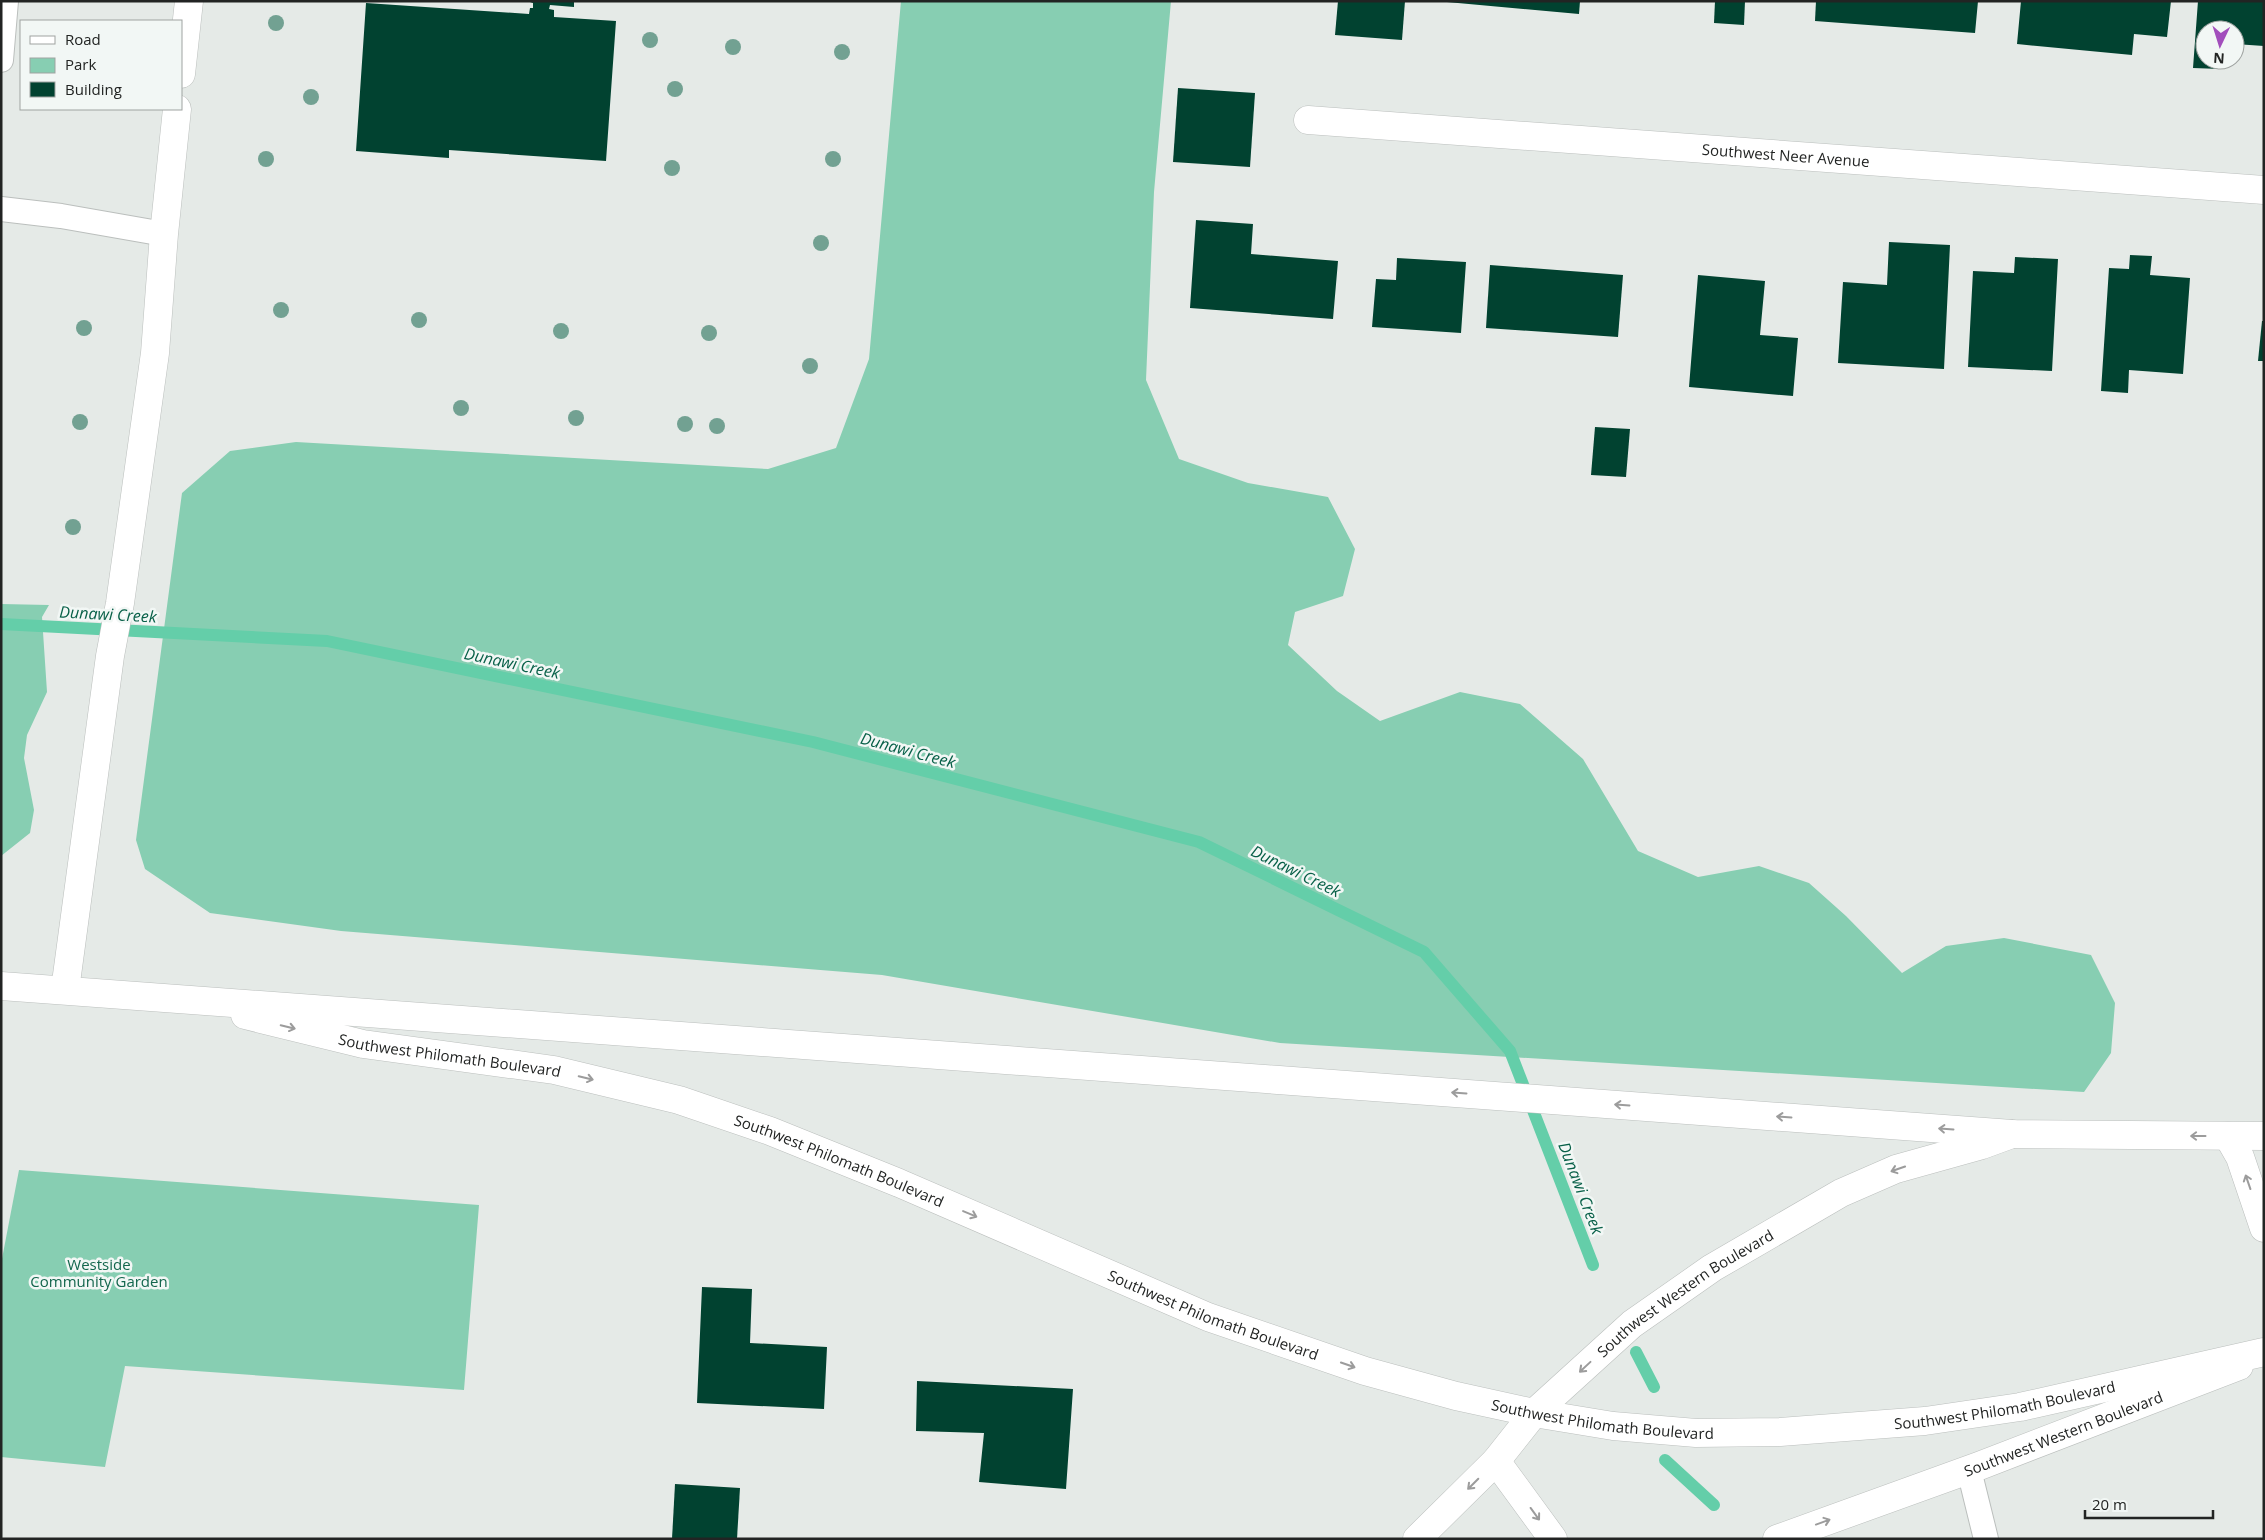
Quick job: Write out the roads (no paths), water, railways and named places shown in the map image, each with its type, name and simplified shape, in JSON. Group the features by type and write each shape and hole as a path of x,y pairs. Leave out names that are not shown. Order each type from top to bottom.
{"main road":[{"path":"182,65 189,1"},
{"path":"65,990 110,656 120,604 155,353 164,234 178,110"},
{"name":"Southwest Neer Avenue","path":"1308,120 2264,190"},
{"name":"Southwest Philomath Boulevard","path":"1,986 2012,1134 2264,1136"},
{"name":"Southwest Philomath Boulevard","path":"191,999 276,1024 363,1044 554,1070 680,1100 770,1131 899,1183 1208,1317 1364,1371 1456,1396 1534,1413 1613,1426 1696,1433 1780,1432 1925,1420 2020,1407 2264,1352"},
{"name":"Southwest Western Boulevard","path":"1417,1539 1496,1461 1534,1413 1632,1324 1712,1268 1841,1193 1896,1169 1982,1145 2012,1134"},
{"path":"2228,1136 2240,1157 2264,1228"},
{"name":"Southwest Western Boulevard","path":"1777,1539 1968,1470 2264,1357"},
{"path":"1496,1461 1553,1539"}],"lane":[{"path":"1,60 6,1"},
{"path":"1,209 60,216 164,234"},
{"path":"1968,1470 1986,1539"}],"waterway":[{"name":"Dunawi Creek","path":"1,624 327,641 813,742 1199,842 1424,952 1510,1051 1593,1265"},
{"name":"Dunawi Creek","path":"1636,1352 1654,1387"},
{"name":"Dunawi Creek","path":"1665,1460 1714,1505"}],"park label":[{"name":"Westside Community Garden","path":"99,1272"}]}
